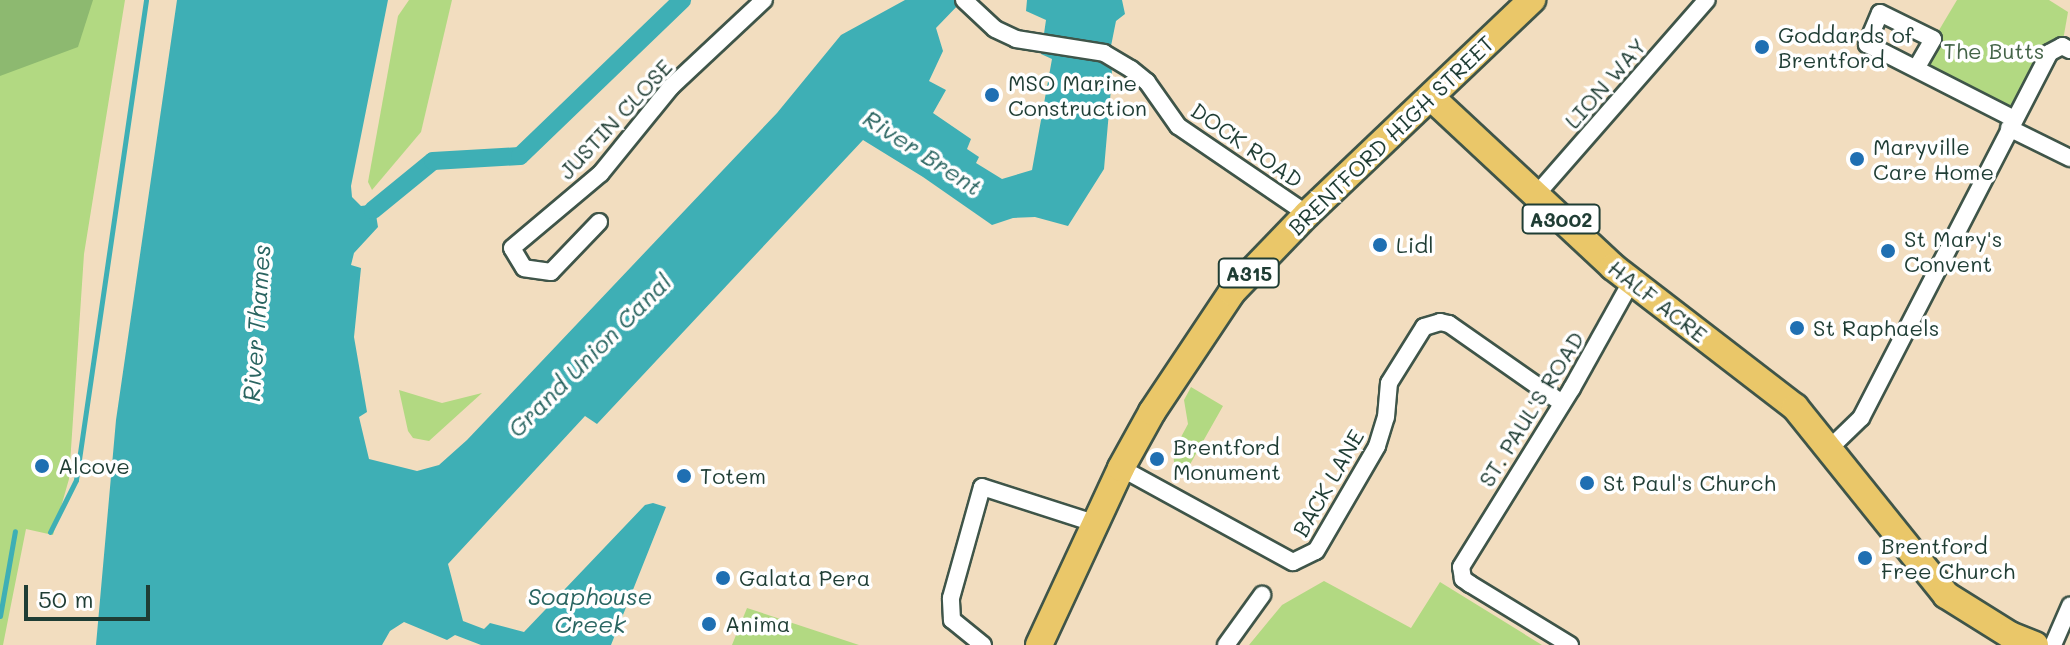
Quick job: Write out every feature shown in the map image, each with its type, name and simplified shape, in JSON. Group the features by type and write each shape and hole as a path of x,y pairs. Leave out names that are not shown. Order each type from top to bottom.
{"main road":[{"name":"BRENTFORD HIGH STREET","path":"1039,645 1121,468 1152,412 1232,292 1307,214 1431,97 1519,4"},
{"name":"HALF ACRE","path":"1431,97 1631,282 1795,407 1830,448"},
{"name":"A3002","path":"1830,448 1946,595 2010,635 2035,645"}],"street":[{"name":"JUSTIN CLOSE","path":"599,222 551,272 524,268 512,248 601,173 671,87 764,0"},
{"name":"LION WAY","path":"1536,195 1707,0"},
{"name":"DOCK ROAD","path":"966,2 995,29 1016,39 1104,53 1147,82 1178,126 1307,214"},
{"path":"1830,448 1861,418 2049,53 2063,48"},
{"path":"1917,67 2070,158"},
{"name":"ST. PAUL'S ROAD","path":"1570,645 1463,579 1460,573 1466,556 1562,403 1631,282"},
{"name":"BACK LANE","path":"1121,468 1293,562 1310,556 1325,537 1381,439 1393,373 1420,331 1430,324 1449,324 1562,403"},
{"path":"983,645 952,620 951,598 982,487 1094,523"},
{"path":"1226,645 1262,595"},
{"path":"2053,645 2070,606"}],"green space":[{"path":"0,0 125,0 84,254 69,479 53,535 26,529 3,645 0,645"},
{"path":"0,0 93,0 78,47 0,76"},
{"path":"409,0 452,0 421,132 372,190 368,182 398,16"},
{"name":"The Butts","path":"1957,0 2049,0 2068,12 2062,46 2014,119 1917,67"},
{"path":"1191,387 1223,406 1184,475 1174,462 1173,452 1188,424 1184,400"},
{"path":"399,390 442,403 482,393 429,441 413,438 408,431"},
{"path":"1324,581 1411,628 1440,582 1542,645 1249,645 1282,605"},
{"path":"747,608 859,645 732,645"}],"water":[{"path":"177,0 388,0 351,186 352,197 361,206 369,205 376,215 378,227 354,253 351,265 361,268 354,337 367,412 359,417 369,459 417,471 439,465 467,440 777,113 841,35 905,0 963,0 936,28 943,51 929,81 946,90 933,113 971,139 967,149 979,157 976,163 1002,179 1032,170 1052,59 1041,54 1046,20 1026,11 1027,0 1122,0 1125,14 1116,21 1111,46 1112,77 1104,169 1068,226 1035,217 1013,218 992,225 863,140 597,424 585,416 448,564 463,621 484,629 490,623 524,632 645,505 653,503 666,507 611,645 481,645 455,635 447,640 404,622 390,631 382,645 96,645 116,420"}],"waterway":[{"path":"50,532 76,480 146,0"},
{"path":"373,210 433,161 520,156 682,0"},
{"path":"0,616 15,531"}],"place":[{"name":"Goddards of Brentford","path":"1762,47"},
{"name":"MSO Marine Construction","path":"992,95"},
{"name":"Maryville Care Home","path":"1857,159"},
{"name":"Lidl","path":"1380,245"},
{"name":"St Mary's Convent","path":"1888,251"},
{"name":"St Raphaels","path":"1797,328"},
{"name":"Brentford Monument","path":"1157,459"},
{"name":"Alcove","path":"42,466"},
{"name":"Totem","path":"684,476"},
{"name":"St Paul's Church","path":"1587,483"},
{"name":"Brentford Free Church","path":"1865,558"},
{"name":"Galata Pera","path":"723,578"},
{"name":"Anima","path":"709,624"}],"water label":[{"name":"River Brent","path":"923,152"},
{"name":"River Thames","path":"256,323"},
{"name":"Grand Union Canal","path":"589,355"},
{"name":"Soaphouse Creek","path":"590,610"}]}
